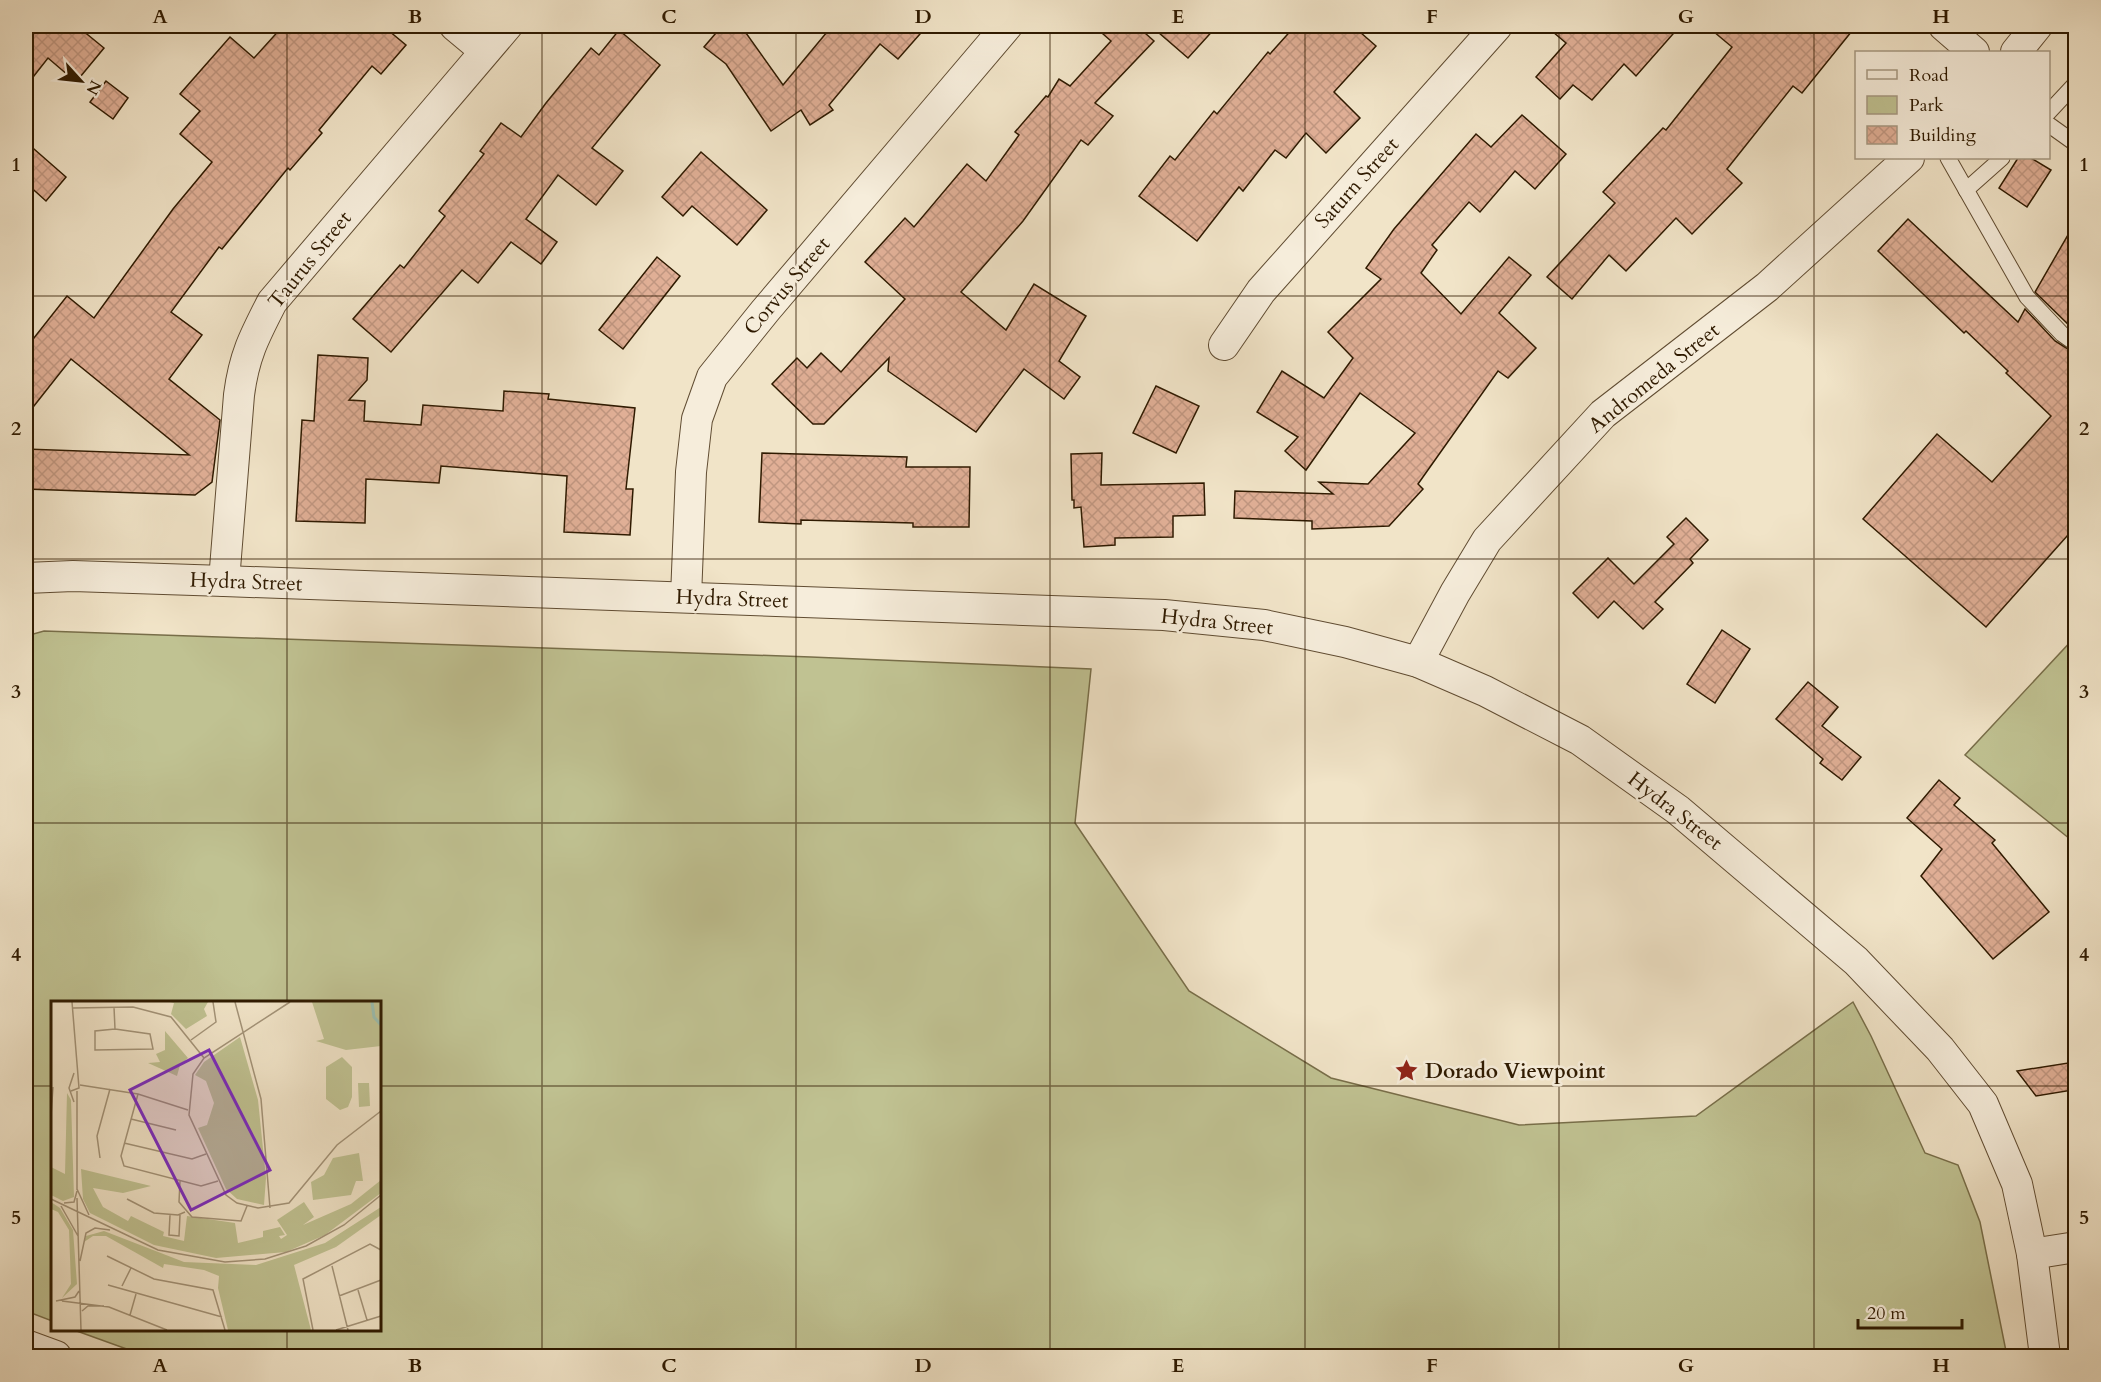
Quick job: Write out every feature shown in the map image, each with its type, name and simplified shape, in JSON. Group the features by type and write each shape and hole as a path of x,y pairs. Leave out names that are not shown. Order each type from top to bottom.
{"street":[{"path":"455,26 485,51"},
{"name":"Taurus Street","path":"224,581 239,395 250,345 273,303 507,26"},
{"name":"Corvus Street","path":"686,597 691,472 697,419 712,377 765,311 1007,26"},
{"name":"Saturn Street","path":"1224,345 1262,291 1497,26"},
{"path":"1944,26 1973,51"},
{"path":"2017,51 2037,26"},
{"name":"Andromeda Street","path":"1418,662 1487,540 1604,414 1767,287 1908,159"},
{"name":"Hydra Street","path":"26,578 73,576 1164,615 1264,625 1345,642 1418,662 1485,691 1580,740 1678,810 1856,961 1940,1049 1983,1104 2017,1184 2031,1254 2045,1356"},
{"path":"2031,1254 2076,1247"},
{"path":"26,1345 56,1356"}],"lane":[{"path":"2050,112 2076,83"},
{"path":"2050,125 2076,144"},
{"path":"1949,159 2027,297 2062,334 2076,344"},
{"path":"1966,190 2001,159"}],"green space":[{"path":"44,631 811,657 1091,669 1075,823 1189,991 1331,1078 1519,1125 1696,1116 1853,1002 1925,1153 1958,1165 1980,1222 2007,1356 146,1356 77,1331 381,1331 381,1001 51,1001 51,1321 26,1311 26,636"},
{"path":"2075,637 2075,843 1965,755"}],"building":[{"path":"26,26 77,26 104,48 76,82 48,58 26,86"},
{"path":"283,26 383,26 406,45 381,74 372,66 319,130 322,133 290,170 288,168 222,249 219,247 171,312 202,335 169,379 220,420 212,482 195,495 26,489 26,449 189,455 71,359 26,416 26,348 67,296 94,318 173,209 212,162 180,134 200,111 180,94 230,37 254,58"},
{"path":"722,26 741,26 783,85 832,26 927,26 898,59 880,44 829,105 833,110 810,125 801,110 771,131 726,64 704,47"},
{"path":"1094,26 1137,26 1154,41 1095,103 1113,116 1088,145 1081,140 1023,221 961,292 1006,330 1034,284 1086,316 1059,361 1080,377 1064,399 1024,369 976,432 888,371 889,358 824,424 813,424 772,384 797,358 807,368 821,353 841,372 905,299 865,262 905,218 914,227 967,164 986,181 1019,135 1015,132 1046,96 1048,97 1059,79 1070,86 1111,41"},
{"path":"1151,26 1217,26 1188,58"},
{"path":"1295,26 1353,26 1376,46 1334,92 1360,118 1326,153 1306,133 1286,158 1275,150 1243,191 1239,187 1197,241 1139,196 1170,156 1175,160 1214,111 1217,114 1268,52 1270,54"},
{"path":"1546,26 1680,26 1636,76 1624,64 1592,100 1573,85 1560,99 1536,77 1566,43"},
{"path":"1707,26 1856,26 1802,93 1793,86 1727,169 1742,183 1692,234 1676,218 1626,271 1609,255 1572,299 1547,277 1615,203 1603,192 1663,128 1666,130 1732,47"},
{"path":"619,30 660,65 592,148 623,171 596,205 558,175 526,219 557,242 541,264 511,242 478,283 462,270 391,352 353,319 400,265 404,268 445,216 439,211 484,154 480,151 501,123 521,137 591,48 599,55"},
{"path":"106,81 128,98 113,119 90,102"},
{"path":"1522,115 1566,154 1535,189 1515,171 1480,212 1469,202 1432,245 1437,250 1421,273 1461,314 1509,257 1531,275 1499,313 1536,348 1508,378 1498,371 1418,484 1423,489 1389,526 1312,529 1312,521 1234,518 1235,491 1333,494 1319,482 1368,484 1415,433 1360,393 1306,470 1285,451 1298,437 1257,412 1282,371 1324,398 1353,358 1328,332 1381,279 1366,268 1394,229 1476,134 1491,147"},
{"path":"26,142 66,177 46,201 26,183"},
{"path":"701,152 767,210 737,245 692,206 683,216 662,197"},
{"path":"2017,159 2033,159 2051,170 2027,207 1999,188"},
{"path":"1908,219 2018,322 2025,309 2055,341 2076,354 2076,526 1986,627 1863,519 1937,434 1992,482 2051,416 2006,373 2008,371 1966,331 1964,333 1878,251"},
{"path":"2076,221 2076,332 2035,292"},
{"path":"657,257 680,276 623,349 599,330"},
{"path":"318,355 368,358 367,380 349,400 365,401 364,421 421,425 423,405 503,411 504,391 549,394 548,399 635,408 626,489 633,489 630,535 564,532 567,476 441,466 439,483 366,479 365,523 296,521 302,420 314,421"},
{"path":"1156,386 1199,406 1176,453 1133,433"},
{"path":"762,453 907,457 906,467 970,467 969,527 913,527 913,523 801,520 801,524 759,522"},
{"path":"1102,453 1101,485 1204,483 1205,515 1173,516 1173,537 1115,538 1115,545 1084,547 1081,507 1074,508 1074,500 1072,500 1071,454"},
{"path":"1686,518 1708,540 1690,559 1693,563 1655,602 1663,609 1643,629 1614,601 1598,618 1573,593 1608,558 1634,584 1674,544 1667,537"},
{"path":"1722,630 1750,649 1715,703 1687,684"},
{"path":"1808,682 1838,707 1822,726 1861,757 1842,780 1820,763 1823,759 1776,719"},
{"path":"1939,780 1960,798 1954,805 1995,840 1992,843 2049,912 1993,959 1921,876 1942,849 1907,818"},
{"path":"2068,1063 2073,1090 2036,1096 2017,1071"}],"place":[{"name":"Dorado Viewpoint","path":"1407,1071"}]}
